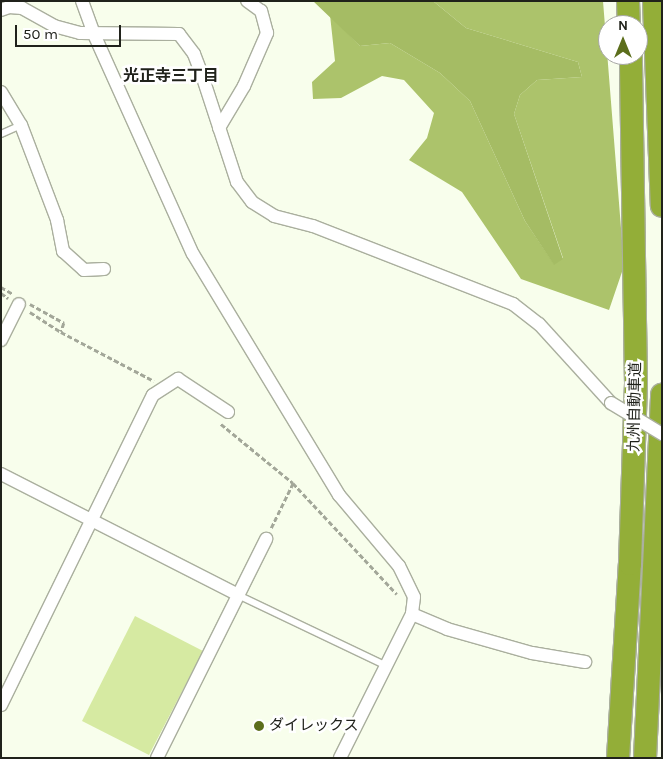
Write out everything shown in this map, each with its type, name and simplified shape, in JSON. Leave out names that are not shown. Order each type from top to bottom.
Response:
[{"type":"highway","points":[[628,1],[629,15]]},
{"type":"highway","points":[[654,1],[662,206]]},
{"type":"highway","name":"九州自動車道","points":[[618,758],[630,564],[636,383],[631,65]]},
{"type":"highway","name":"九州自動車道","points":[[645,758],[662,394]]},
{"type":"street","points":[[82,1],[93,32],[193,254],[339,495],[399,566],[414,597],[412,614],[340,758]]},
{"type":"street","points":[[219,128],[244,86],[267,33],[262,11],[247,1]]},
{"type":"street","points":[[1,10],[9,7],[22,8],[54,26],[80,33],[179,34],[194,54],[236,182],[252,202],[274,216],[313,226],[513,304],[546,330],[610,403],[662,434]]},
{"type":"street","points":[[1,92],[21,125],[57,220],[63,251],[84,270],[104,269]]},
{"type":"street","points":[[1,340],[21,301]]},
{"type":"street","points":[[1,705],[153,395],[164,386],[178,379],[228,412]]},
{"type":"street","points":[[1,474],[238,595]]},
{"type":"street","points":[[157,758],[266,538]]},
{"type":"street","points":[[412,614],[457,632],[532,653],[585,662]]},
{"type":"lane","points":[[1,134],[21,125]]},
{"type":"lane","points":[[238,595],[385,665]]},
{"type":"path","points":[[1,287],[61,332],[164,386]]},
{"type":"path","points":[[21,301],[64,323],[61,332]]},
{"type":"path","points":[[218,422],[293,482],[384,577],[412,614]]},
{"type":"path","points":[[266,538],[293,482]]},
{"type":"shaded area","points":[[313,1],[433,1],[466,28],[578,62],[582,77],[537,80],[520,95],[514,114],[563,259],[554,265],[525,221],[470,101],[440,73],[390,43],[360,46]]},
{"type":"shaded area","points":[[433,1],[603,1],[604,15],[598,15],[598,65],[608,65],[624,266],[609,310],[521,279],[462,192],[409,160],[427,138],[434,113],[404,80],[382,76],[341,98],[313,99],[312,82],[335,61],[330,15],[360,46],[390,43],[440,73],[470,101],[525,221],[554,264],[563,258],[514,114],[520,95],[537,80],[582,77],[578,62],[466,28]]},
{"type":"shaded area","points":[[135,616],[203,651],[149,755],[82,721]]},
{"type":"place","name":"ダイレックス","points":[[259,726]]},
{"type":"district","name":"光正寺三丁目","points":[[171,76]]}]
